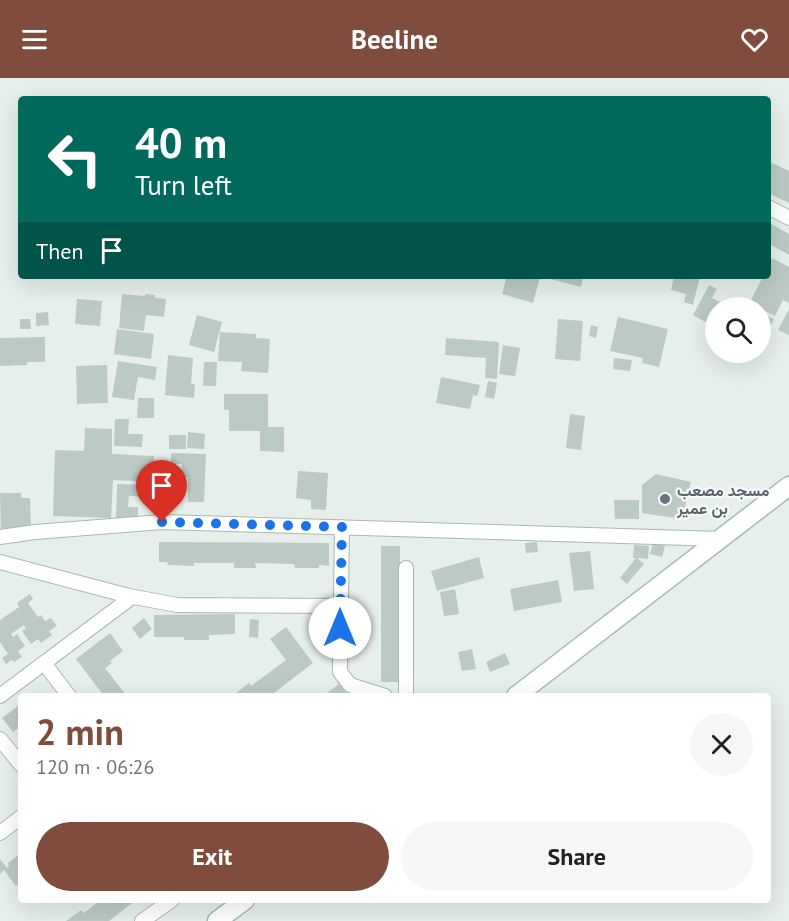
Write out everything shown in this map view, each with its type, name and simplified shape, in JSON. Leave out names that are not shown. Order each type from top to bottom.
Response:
[{"type":"main road","points":[[520,693],[789,486]]},
{"type":"main road","points":[[217,921],[241,903]]},
{"type":"street","points":[[771,209],[789,218]]},
{"type":"street","points":[[0,537],[162,522],[722,539]]},
{"type":"street","points":[[342,527],[340,672],[350,685],[375,693]]},
{"type":"street","points":[[0,562],[132,597],[177,605],[340,606]]},
{"type":"street","points":[[406,568],[406,693]]},
{"type":"street","points":[[0,696],[132,597]]},
{"type":"street","points":[[44,663],[67,693]]},
{"type":"street","points":[[0,739],[18,761]]},
{"type":"street","points":[[0,833],[18,819]]},
{"type":"street","points":[[142,921],[168,903]]},
{"type":"building","points":[[772,163],[789,171],[789,203],[771,194]]},
{"type":"building","points":[[771,224],[789,234],[789,255],[771,245]]},
{"type":"building","points":[[772,258],[789,267],[789,303],[783,300],[775,316],[771,314],[771,297],[752,297],[762,279],[771,279]]},
{"type":"building","points":[[506,279],[539,279],[533,303],[502,294]]},
{"type":"building","points":[[551,279],[582,279],[581,287]]},
{"type":"building","points":[[673,279],[699,279],[693,305],[684,302],[686,294],[671,290]]},
{"type":"building","points":[[709,285],[717,289],[713,297],[705,297],[705,322],[693,315]]},
{"type":"building","points":[[122,294],[155,295],[155,298],[166,299],[164,317],[146,315],[144,331],[119,328]]},
{"type":"building","points":[[77,299],[102,301],[100,326],[75,324]]},
{"type":"building","points":[[789,309],[789,335],[778,330]]},
{"type":"building","points":[[48,312],[49,325],[36,326],[36,313]]},
{"type":"building","points":[[197,315],[222,322],[214,352],[189,345]]},
{"type":"building","points":[[618,317],[668,329],[659,367],[642,363],[643,358],[610,351]]},
{"type":"building","points":[[20,319],[30,319],[31,329],[20,329]]},
{"type":"building","points":[[558,319],[583,321],[580,361],[555,359]]},
{"type":"building","points":[[591,325],[598,327],[596,338],[589,336]]},
{"type":"building","points":[[117,329],[154,334],[151,359],[114,354]]},
{"type":"building","points":[[220,332],[256,334],[256,338],[270,339],[268,373],[241,371],[242,362],[218,361]]},
{"type":"building","points":[[45,337],[45,362],[0,366],[0,338]]},
{"type":"building","points":[[446,338],[499,342],[497,379],[485,378],[486,358],[445,355]]},
{"type":"building","points":[[503,345],[520,348],[515,376],[499,374]]},
{"type":"building","points":[[168,355],[193,358],[191,384],[195,384],[194,398],[165,395]]},
{"type":"building","points":[[614,358],[632,360],[630,371],[613,369]]},
{"type":"building","points":[[118,361],[157,367],[155,380],[138,377],[134,400],[112,397]]},
{"type":"building","points":[[204,362],[217,362],[216,386],[203,386]]},
{"type":"building","points":[[107,365],[108,403],[77,404],[76,366]]},
{"type":"building","points":[[441,377],[480,385],[477,396],[473,395],[470,409],[436,403]]},
{"type":"building","points":[[488,381],[497,383],[494,399],[485,397]]},
{"type":"building","points":[[224,394],[268,394],[268,427],[284,427],[284,452],[260,451],[260,431],[229,431],[229,410],[224,410]]},
{"type":"building","points":[[138,398],[154,398],[154,418],[137,418]]},
{"type":"building","points":[[570,414],[585,416],[581,450],[566,448]]},
{"type":"building","points":[[115,419],[129,419],[128,434],[143,434],[142,447],[114,446]]},
{"type":"building","points":[[85,428],[112,429],[112,454],[154,456],[153,482],[113,480],[111,518],[53,516],[55,450],[84,451]]},
{"type":"building","points":[[188,432],[205,434],[204,449],[187,448]]},
{"type":"building","points":[[169,435],[186,435],[186,449],[169,449]]},
{"type":"building","points":[[171,453],[206,454],[204,502],[188,502],[188,477],[181,477],[182,464],[171,464]]},
{"type":"building","points":[[170,466],[177,467],[176,480],[186,481],[184,493],[176,492],[177,486],[167,485]]},
{"type":"building","points":[[298,471],[328,473],[326,510],[311,509],[311,500],[296,498]]},
{"type":"building","name":"مسجد مصعب بن عمير","points":[[656,474],[691,482],[682,519],[642,513],[642,485]]},
{"type":"building","points":[[117,484],[153,485],[152,497],[129,496],[128,507],[138,507],[138,518],[116,518]]},
{"type":"building","points":[[0,493],[21,493],[21,498],[30,498],[31,530],[1,531]]},
{"type":"building","points":[[614,500],[639,500],[639,519],[615,519]]},
{"type":"building","points":[[159,542],[329,543],[329,566],[295,568],[294,564],[255,563],[256,568],[234,568],[234,563],[168,565],[167,562],[159,562]]},
{"type":"building","points":[[537,542],[538,552],[526,553],[525,543]]},
{"type":"building","points":[[653,543],[665,546],[662,557],[650,554]]},
{"type":"building","points":[[634,545],[649,546],[648,559],[637,558],[644,564],[627,584],[620,578],[636,558],[633,558]]},
{"type":"building","points":[[381,546],[400,546],[400,682],[381,682]]},
{"type":"building","points":[[590,551],[594,589],[574,591],[569,553]]},
{"type":"building","points":[[479,557],[484,578],[437,591],[431,571]]},
{"type":"building","points":[[558,580],[562,602],[514,611],[510,589]]},
{"type":"building","points":[[455,589],[459,614],[444,616],[440,592]]},
{"type":"building","points":[[30,594],[33,599],[28,603],[38,617],[41,615],[45,621],[51,618],[57,626],[49,631],[52,635],[41,643],[38,639],[31,644],[22,631],[26,628],[24,625],[11,634],[13,637],[17,634],[25,646],[18,651],[22,657],[6,664],[2,658],[8,654],[0,642],[0,620],[19,607],[17,603]]},
{"type":"building","points":[[235,614],[235,634],[209,635],[209,640],[154,637],[154,615]]},
{"type":"building","points":[[144,618],[152,629],[140,639],[132,628]]},
{"type":"building","points":[[250,619],[259,620],[258,638],[249,637]]},
{"type":"building","points":[[286,627],[313,663],[274,693],[236,693],[249,683],[251,686],[286,660],[270,639]]},
{"type":"building","points":[[110,633],[123,651],[105,668],[124,693],[102,693],[76,659]]},
{"type":"building","points":[[472,649],[476,669],[462,671],[458,652]]},
{"type":"building","points":[[505,653],[510,664],[490,672],[486,662]]},
{"type":"building","points":[[339,684],[346,693],[327,693]]},
{"type":"building","points":[[18,706],[18,728],[13,732],[2,718]]},
{"type":"building","points":[[18,855],[18,884],[16,886],[4,870],[0,874],[0,859],[7,868],[8,863]]},
{"type":"building","points":[[97,903],[132,903],[109,921],[66,921],[81,910],[84,913]]},
{"type":"place","name":"مسجد مصعب بن عمير","points":[[665,499]]},
{"type":"route","points":[[162,522],[342,527],[340,628]]}]
